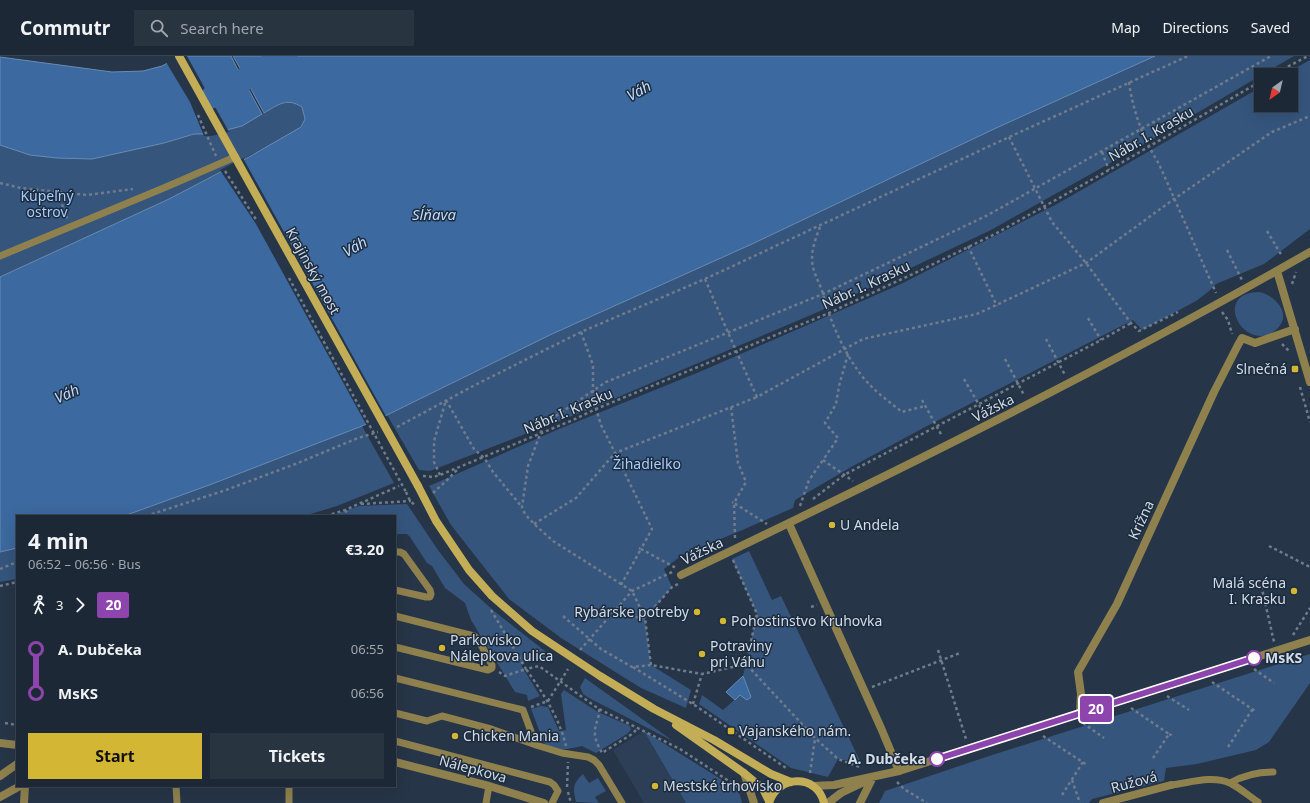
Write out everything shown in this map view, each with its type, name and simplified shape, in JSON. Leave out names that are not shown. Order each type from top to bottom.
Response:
[{"type":"main road","name":"Krajinský most","points":[[179,56],[418,486],[427,496],[436,521],[459,557],[479,582],[504,608],[548,643],[654,709]]},
{"type":"main road","points":[[654,709],[744,773],[763,789],[769,802]]},
{"type":"main road","points":[[654,709],[714,740],[771,774],[791,782]]},
{"type":"main road","points":[[769,802],[778,788],[791,782],[799,781],[813,786],[821,795],[824,803]]},
{"type":"street","name":"Vážska","points":[[680,576],[789,524],[990,424],[1069,383],[1310,252]]},
{"type":"street","points":[[1277,271],[1310,382]]},
{"type":"street","points":[[1240,341],[1254,343],[1295,329]]},
{"type":"street","name":"Krížna","points":[[1080,714],[1081,694],[1078,672],[1117,604],[1214,392],[1240,341]]},
{"type":"street","points":[[789,524],[864,690],[895,772]]},
{"type":"street","points":[[813,786],[834,785],[895,772],[1310,640]]},
{"type":"street","points":[[0,743],[16,745]]},
{"type":"street","name":"Nálepkova","points":[[396,762],[489,786],[544,803]]},
{"type":"street","points":[[0,776],[16,765]]},
{"type":"street","points":[[744,773],[754,803]]},
{"type":"street","points":[[828,803],[841,793],[873,777]]},
{"type":"street","points":[[860,803],[873,777]]},
{"type":"street","name":"Ružová","points":[[1103,803],[1171,785]]},
{"type":"street","points":[[0,797],[19,787]]},
{"type":"street","points":[[21,787],[24,803]]},
{"type":"lane","points":[[0,256],[235,157]]},
{"type":"lane","points":[[396,552],[404,554],[430,590],[431,594],[430,597],[426,597],[396,590]]},
{"type":"lane","points":[[396,616],[474,636],[478,639],[492,665],[492,668],[488,670],[396,647]]},
{"type":"lane","points":[[396,678],[523,710],[536,745]]},
{"type":"lane","points":[[396,713],[427,721],[442,716],[491,729],[536,745],[569,754],[580,755],[594,760],[599,765],[622,803]]},
{"type":"lane","points":[[396,741],[550,782],[558,791],[552,803]]},
{"type":"lane","points":[[1230,783],[1243,776],[1258,772],[1273,772]]},
{"type":"lane","points":[[1171,785],[1210,780],[1230,783],[1249,800],[1258,802]]},
{"type":"lane","points":[[486,803],[489,786]]},
{"type":"lane","points":[[176,787],[176,803]]},
{"type":"lane","points":[[289,787],[289,803]]},
{"type":"path","points":[[392,428],[399,426],[446,400],[581,332],[706,279],[820,227],[1009,137],[1188,56]]},
{"type":"path","points":[[522,507],[528,466],[544,424],[606,382],[823,294],[988,215],[1271,56]]},
{"type":"path","points":[[1285,68],[1308,56]]},
{"type":"path","points":[[1129,82],[1132,101],[1141,130],[1148,146],[1159,164],[1216,293]]},
{"type":"path","name":"Nábr. I. Krasku","points":[[419,476],[433,477],[440,475],[541,434],[596,409],[829,313],[917,272],[995,234],[1109,170],[1254,85]]},
{"type":"path","points":[[534,524],[576,498],[614,453],[638,446],[757,397],[863,339],[977,314],[997,306],[1086,263],[1174,199],[1272,132],[1310,116]]},
{"type":"path","points":[[811,501],[844,475],[1131,323],[1086,263],[1052,222],[1009,137]]},
{"type":"path","points":[[1102,152],[1109,170]]},
{"type":"path","points":[[225,171],[258,222]]},
{"type":"path","points":[[0,183],[20,188],[88,195],[138,189]]},
{"type":"path","points":[[58,193],[71,227]]},
{"type":"path","points":[[820,227],[815,239],[812,260],[817,280],[829,313],[845,348],[860,372],[876,390],[902,412],[925,406]]},
{"type":"path","points":[[1267,231],[1282,256]]},
{"type":"path","points":[[968,246],[997,306]]},
{"type":"path","points":[[1227,250],[1242,280]]},
{"type":"path","points":[[1292,284],[1295,273],[1299,270]]},
{"type":"path","points":[[288,276],[410,501]]},
{"type":"path","points":[[706,279],[736,352],[757,397]]},
{"type":"path","points":[[1217,312],[1222,312],[1228,320],[1232,332],[1231,338],[1240,341]]},
{"type":"path","points":[[1088,318],[1101,340]]},
{"type":"path","points":[[581,332],[593,366],[593,391],[596,409],[601,425],[652,529],[621,585]]},
{"type":"path","points":[[1046,339],[1069,383]]},
{"type":"path","points":[[1281,344],[1289,350],[1291,356]]},
{"type":"path","points":[[805,505],[799,509],[809,480],[822,459],[838,438],[825,423],[836,404],[839,386],[849,354]]},
{"type":"path","points":[[1005,358],[1028,404]]},
{"type":"path","points":[[964,379],[990,424]]},
{"type":"path","points":[[1299,384],[1310,422]]},
{"type":"path","points":[[446,400],[474,449],[484,457],[493,472],[534,524],[553,541],[632,591],[645,618],[651,665]]},
{"type":"path","points":[[440,475],[434,462],[434,441],[446,400]]},
{"type":"path","points":[[922,400],[946,446]]},
{"type":"path","points":[[731,407],[738,463],[746,482],[733,502],[735,542]]},
{"type":"path","points":[[149,515],[226,490],[298,463],[358,438],[378,432]]},
{"type":"path","points":[[822,459],[844,475]]},
{"type":"path","name":"Nábr. I. Krasku","points":[[427,496],[446,481],[460,467]]},
{"type":"path","points":[[329,515],[345,510],[400,486]]},
{"type":"path","points":[[358,504],[415,501]]},
{"type":"path","points":[[733,502],[769,525]]},
{"type":"path","points":[[345,510],[348,515]]},
{"type":"path","points":[[1269,546],[1310,567]]},
{"type":"path","points":[[640,549],[680,576],[645,618]]},
{"type":"path","points":[[738,556],[732,559],[757,614],[746,664]]},
{"type":"path","points":[[0,569],[16,562]]},
{"type":"path","points":[[1260,580],[1274,642]]},
{"type":"path","points":[[0,586],[16,582]]},
{"type":"path","points":[[580,650],[632,591]]},
{"type":"path","points":[[1292,637],[1310,608]]},
{"type":"path","points":[[612,614],[645,618]]},
{"type":"path","points":[[562,616],[601,649],[693,704],[789,770]]},
{"type":"path","points":[[938,650],[966,739]]},
{"type":"path","points":[[864,690],[960,653]]},
{"type":"path","points":[[632,667],[651,665],[702,674],[746,664]]},
{"type":"path","points":[[746,664],[815,738],[838,759],[864,769],[857,772]]},
{"type":"path","points":[[492,668],[505,676],[539,666],[599,709],[680,749],[742,790]]},
{"type":"path","points":[[526,669],[548,701],[562,731],[569,754],[567,787],[571,803]]},
{"type":"path","points":[[523,710],[548,701],[568,669]]},
{"type":"path","points":[[1254,669],[1274,683]]},
{"type":"path","points":[[693,704],[702,674]]},
{"type":"path","points":[[1212,682],[1256,712]]},
{"type":"path","points":[[1167,696],[1190,710]]},
{"type":"path","points":[[1131,708],[1173,736]]},
{"type":"path","points":[[599,709],[600,716],[594,732],[596,741],[602,753],[632,734],[638,728]]},
{"type":"path","points":[[1228,747],[1252,710]]},
{"type":"path","points":[[5,723],[16,725]]},
{"type":"path","points":[[1083,723],[1104,738]]},
{"type":"path","points":[[1153,758],[1169,734]]},
{"type":"path","points":[[1043,736],[1087,765]]},
{"type":"path","points":[[810,774],[815,738]]},
{"type":"path","points":[[1062,795],[1083,762]]},
{"type":"path","points":[[895,772],[897,783],[927,803]]},
{"type":"path","points":[[804,773],[816,776]]},
{"type":"path","points":[[1072,779],[1080,803]]},
{"type":"shaded area","points":[[644,731],[686,803],[644,803],[613,750]]},
{"type":"green space","points":[[1155,56],[1294,56],[1274,68],[1254,68],[1254,79],[1139,147],[991,230],[818,312],[590,409],[430,471],[419,470],[387,415],[552,334],[752,244],[994,129]]},
{"type":"green space","name":"Žihadielko","points":[[1310,60],[1310,229],[1264,264],[1216,284],[1196,301],[1142,330],[1133,320],[927,426],[853,466],[795,500],[793,508],[682,555],[664,569],[672,587],[645,619],[651,665],[691,690],[686,708],[641,688],[561,638],[509,599],[451,525],[429,486],[559,429],[704,370],[901,284],[1057,204],[1254,91],[1254,112],[1298,112],[1298,68],[1296,68]]},
{"type":"green space","name":"Kúpeľný ostrov","points":[[294,102],[302,107],[305,119],[301,127],[292,133],[169,199],[0,277],[0,145],[30,155],[57,158],[164,143],[194,134],[211,134],[260,115],[281,103]]},
{"type":"green space","points":[[1259,292],[1276,301],[1283,311],[1283,317],[1277,329],[1267,335],[1257,336],[1248,332],[1241,326],[1236,318],[1235,309],[1237,301],[1244,295]]},
{"type":"green space","points":[[362,426],[394,483],[337,506],[307,515],[127,515]]},
{"type":"green space","points":[[407,504],[438,550],[464,584],[494,611],[550,655],[539,661],[526,660],[521,665],[540,696],[528,701],[527,695],[515,692],[471,620],[465,603],[445,588],[432,566],[427,563],[407,534],[396,535],[396,515],[333,515],[359,506]]},
{"type":"green space","points":[[16,548],[16,579],[0,582],[0,552]]},
{"type":"green space","points":[[749,551],[772,600],[781,596],[861,763],[838,759],[828,777],[791,768],[699,704],[702,695],[723,710],[740,695],[751,697],[743,676],[757,614],[732,559]]},
{"type":"green space","points":[[1310,654],[1310,683],[1269,742],[1256,750],[1197,764],[1166,768],[1164,781],[1092,799],[1089,803],[879,803],[885,791],[989,756]]},
{"type":"green space","points":[[585,678],[673,741],[583,694],[580,687]]},
{"type":"green space","points":[[564,690],[598,712],[630,726],[631,730],[596,753],[582,746],[558,749],[549,746],[544,743],[531,709],[541,706],[548,707],[559,731],[566,730],[561,694]]},
{"type":"green space","points":[[644,731],[735,788],[740,795],[742,803],[686,803]]},
{"type":"green space","points":[[583,774],[589,783],[598,778],[606,791],[595,797],[599,803],[576,802],[574,787]]},
{"type":"water","points":[[181,56],[231,56],[239,72],[236,73],[235,77],[237,81],[244,81],[262,114],[242,126],[211,134],[194,134],[164,143],[92,159],[57,158],[30,155],[0,145],[0,57],[112,72],[143,71],[162,66]]},
{"type":"water","name":"Sĺňava","points":[[233,56],[1155,56],[994,129],[752,244],[552,334],[362,426],[127,515],[16,515],[16,548],[0,552],[0,277],[169,199],[249,157],[301,127],[305,119],[302,107],[296,104],[287,102],[282,103],[264,113],[246,80],[251,77],[252,74],[261,70],[262,67],[260,65],[257,64],[241,70]]},
{"type":"water","points":[[743,676],[751,697],[747,700],[740,695],[735,700],[726,692]]},
{"type":"pier","points":[[177,56],[187,56],[229,132],[204,136],[190,102],[166,62]]},
{"type":"pier","points":[[243,158],[387,418],[367,426],[256,224],[220,170]]},
{"type":"waterway","points":[[212,97],[286,56]]},
{"type":"bus line","name":"20","points":[[937,759],[1254,658]]},
{"type":"place","name":"Slnečná","points":[[1295,369]]},
{"type":"place","name":"U Andela","points":[[832,525]]},
{"type":"place","name":"Malá scéna I. Krasku","points":[[1294,591]]},
{"type":"place","name":"Rybárske potreby","points":[[697,612]]},
{"type":"place","name":"Pohostinstvo Kruhovka","points":[[723,621]]},
{"type":"place","name":"Parkovisko Nálepkova ulica","points":[[442,648]]},
{"type":"place","name":"Potraviny pri Váhu","points":[[702,654]]},
{"type":"place","name":"MsKS","points":[[1254,658]]},
{"type":"place","name":"Vajanského nám.","points":[[731,731]]},
{"type":"place","name":"Chicken Mania","points":[[455,736]]},
{"type":"place","name":"A. Dubčeka","points":[[937,759]]},
{"type":"place","name":"Mestské trhovisko","points":[[655,786]]},
{"type":"water label","name":"Váh","points":[[639,91]]},
{"type":"water label","name":"Váh","points":[[355,247]]},
{"type":"water label","name":"Váh","points":[[67,394]]}]
